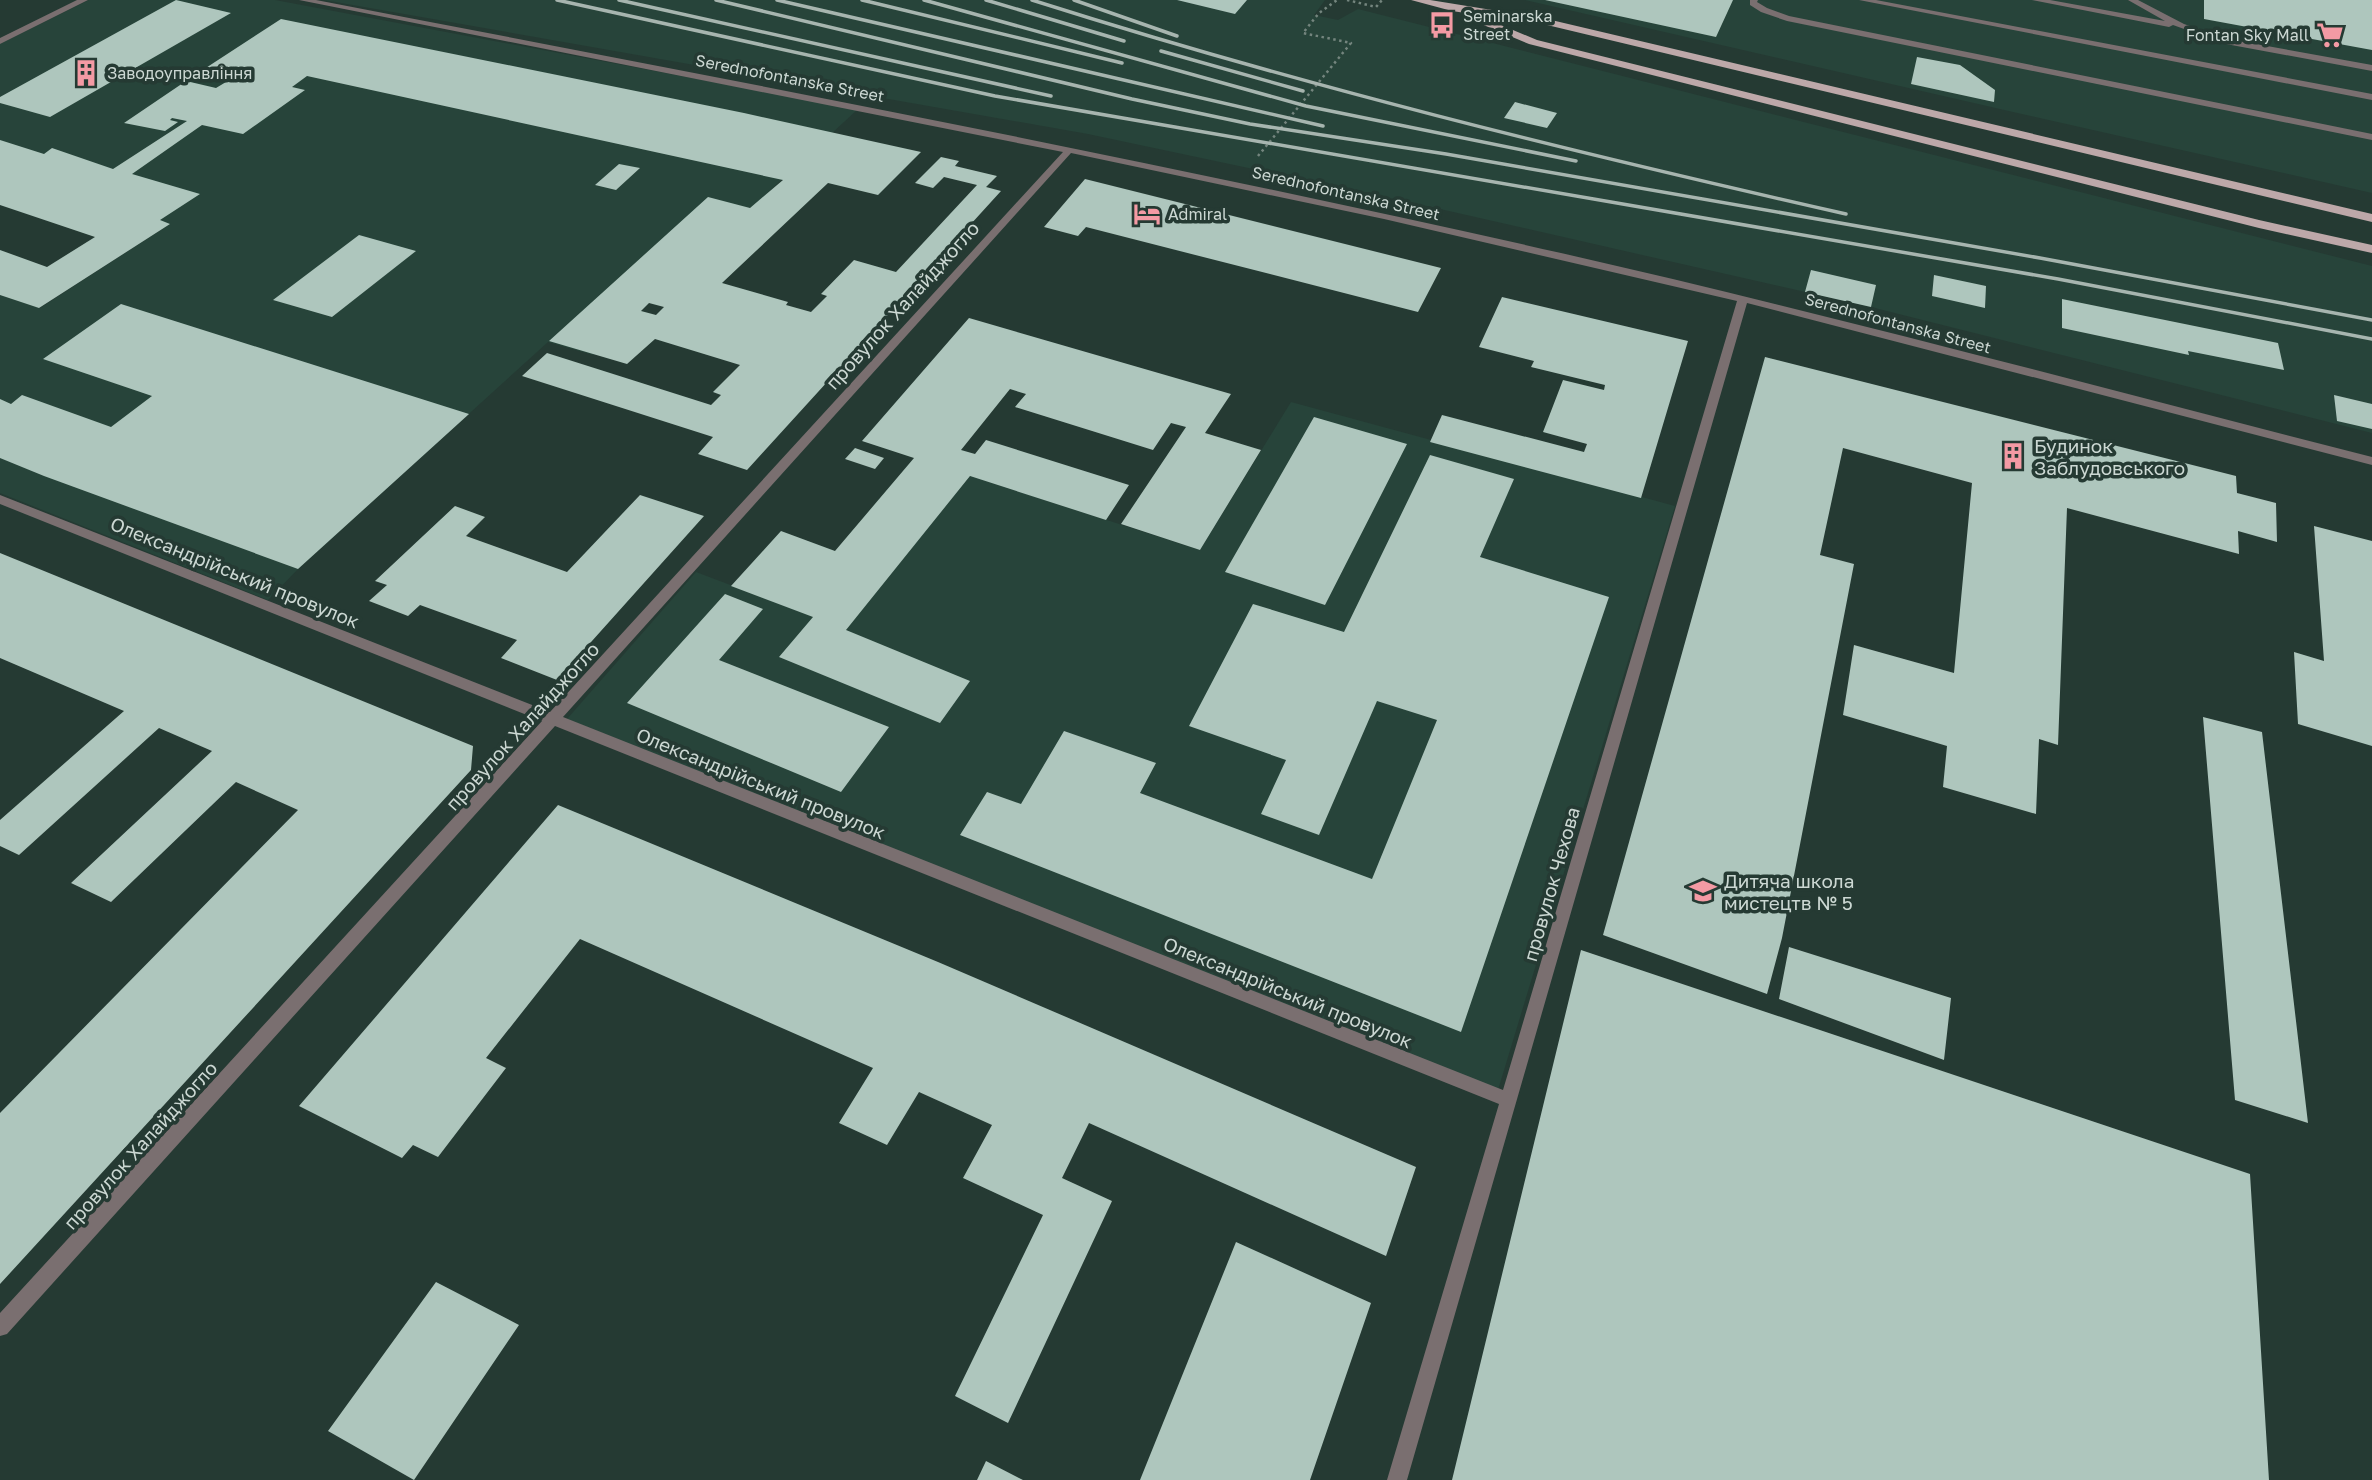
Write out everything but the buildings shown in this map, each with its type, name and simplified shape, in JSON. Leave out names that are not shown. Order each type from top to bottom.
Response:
[{"type":"main road","points":[[1416,0],[1452,9],[1547,22],[2372,218]]},
{"type":"main road","points":[[1452,9],[1533,42],[2259,224],[2372,248]]},
{"type":"street","points":[[0,41],[84,0]]},
{"type":"street","name":"Serednofontanska Street","points":[[303,0],[1070,149],[1742,299],[2372,461]]},
{"type":"street","points":[[1754,0],[1753,3],[1765,10],[1787,18],[2372,137]]},
{"type":"street","points":[[1863,0],[2372,97]]},
{"type":"street","points":[[2036,0],[2181,26],[2226,41],[2372,68]]},
{"type":"street","points":[[2132,0],[2181,26]]},
{"type":"street","name":"провулок Халайджогло","points":[[0,1327],[1070,149]]},
{"type":"street","name":"провулок Чехова","points":[[1397,1480],[1742,299]]},
{"type":"street","name":"Олександрійський провулок","points":[[0,499],[1509,1100]]},
{"type":"path","points":[[1250,166],[1351,43],[1303,33],[1319,13],[1336,0]]},
{"type":"path","points":[[1347,0],[1376,7],[1382,0]]},
{"type":"shaded area","points":[[89,0],[275,0],[858,109],[593,355],[548,342],[298,569],[268,600],[0,493],[0,295],[40,308],[170,224],[0,167],[0,44]]},
{"type":"shaded area","points":[[324,0],[1325,0],[1314,15],[1338,20],[1358,9],[2372,266],[2372,433],[1871,307],[1418,204],[1088,134]]},
{"type":"shaded area","points":[[1525,0],[2372,0],[2372,193],[2013,112]]},
{"type":"shaded area","points":[[1291,402],[1675,506],[1498,1090],[567,719],[696,572],[846,629],[970,476],[1200,550]]},
{"type":"railway","points":[[557,0],[995,96],[2058,279],[2372,339]]},
{"type":"railway","points":[[619,0],[1051,96]]},
{"type":"railway","points":[[716,0],[1132,99],[1250,124],[1446,154],[2040,258],[2372,320]]},
{"type":"railway","points":[[777,0],[1323,126]]},
{"type":"railway","points":[[862,0],[1122,63]]},
{"type":"railway","points":[[924,0],[1306,106],[1576,161]]},
{"type":"railway","points":[[986,0],[1124,41]]},
{"type":"railway","points":[[1032,0],[1234,61],[1437,116],[1846,214]]},
{"type":"railway","points":[[1074,0],[1177,36]]},
{"type":"railway","points":[[1161,51],[1303,91]]},
{"type":"place","name":"Seminarska Street","points":[[1442,25]]},
{"type":"place","name":"Fontan Sky Mall","points":[[2330,35]]},
{"type":"place","name":"Заводоуправління","points":[[86,73]]},
{"type":"place","name":"Admiral","points":[[1147,214]]},
{"type":"place","name":"Будинок Заблудовського","points":[[2013,456]]},
{"type":"place","name":"Дитяча школа мистецтв № 5","points":[[1703,891]]}]
